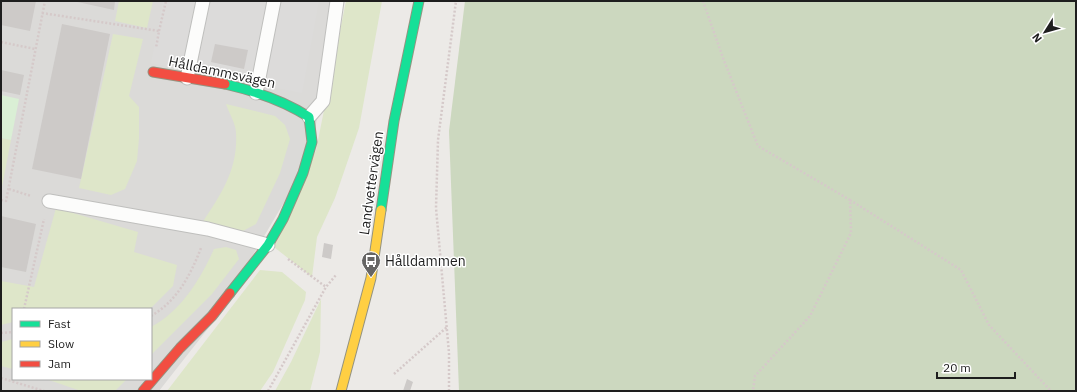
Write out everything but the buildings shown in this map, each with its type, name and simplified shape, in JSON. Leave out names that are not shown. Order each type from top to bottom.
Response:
[{"type":"street","name":"Landvettervägen","points":[[341,391],[350,362],[371,278],[394,121],[419,1]]},
{"type":"street","name":"Hålldammsvägen","points":[[153,72],[187,78],[279,99],[297,108],[309,117]]},
{"type":"street","points":[[143,391],[180,348],[212,316],[268,245],[283,219],[303,173],[312,142],[309,117]]},
{"type":"lane","points":[[187,78],[203,1]]},
{"type":"lane","points":[[256,93],[274,1]]},
{"type":"lane","points":[[309,117],[323,101],[337,1]]},
{"type":"lane","points":[[48,201],[208,229],[268,245]]},
{"type":"path","points":[[1,200],[6,201],[44,1]]},
{"type":"path","points":[[153,72],[159,31],[166,1]]},
{"type":"path","points":[[449,391],[449,353],[436,208],[438,140],[456,1]]},
{"type":"path","points":[[703,1],[723,58],[758,146],[850,200],[961,270],[989,325],[1051,391]]},
{"type":"path","points":[[42,13],[159,31]]},
{"type":"path","points":[[1,42],[35,49]]},
{"type":"path","points":[[753,391],[755,376],[810,316],[851,233],[850,200]]},
{"type":"path","points":[[24,308],[48,201]]},
{"type":"path","points":[[152,316],[163,310],[178,294],[192,272],[208,229]]},
{"type":"path","points":[[268,245],[326,287]]},
{"type":"path","points":[[268,391],[326,287],[336,275]]},
{"type":"path","points":[[394,374],[447,327]]},
{"type":"path","points":[[1,333],[12,332]]},
{"type":"path","points":[[1,378],[44,391]]},
{"type":"shaded area","points":[[1,1],[340,1],[309,160],[214,321],[159,391],[1,391]]},
{"type":"shaded area","points":[[163,1],[319,1],[302,93],[151,63]]},
{"type":"green space","points":[[119,1],[153,1],[147,28],[115,21]]},
{"type":"green space","points":[[346,1],[382,1],[359,128],[335,198],[317,237],[312,277],[274,247],[316,150]]},
{"type":"green space","points":[[465,1],[1076,1],[1076,391],[459,391],[449,131]]},
{"type":"green space","points":[[113,34],[143,39],[129,96],[139,107],[137,161],[125,189],[111,195],[79,188]]},
{"type":"green space","points":[[1,95],[19,99],[11,140],[1,138]]},
{"type":"green space","points":[[226,104],[275,116],[285,125],[290,139],[280,173],[256,224],[241,232],[202,223],[222,192],[234,159],[236,130]]},
{"type":"green space","points":[[1,138],[11,140],[1,192]]},
{"type":"green space","points":[[56,208],[138,232],[134,252],[177,265],[173,286],[150,308],[12,308],[12,322],[1,325],[1,281],[34,287]]},
{"type":"green space","points":[[226,247],[236,250],[239,259],[212,294],[152,354],[152,326],[172,312],[188,294],[196,283],[214,249]]},
{"type":"green space","points":[[260,270],[282,272],[306,292],[305,300],[273,372],[260,391],[167,391]]},
{"type":"green space","points":[[321,299],[320,352],[310,391],[275,391],[291,362]]},
{"type":"green space","points":[[12,339],[12,369],[1,366],[1,342]]},
{"type":"green space","points":[[49,380],[126,380],[115,391],[81,391]]},
{"type":"traffic: fast","points":[[381,210],[394,121],[419,1]]},
{"type":"traffic: fast","points":[[225,84],[268,97],[309,117],[312,142],[303,173],[283,219],[268,245],[230,293]]},
{"type":"traffic: slow","points":[[341,391],[371,278],[381,210]]},
{"type":"traffic: jam","points":[[153,72],[225,84]]},
{"type":"traffic: jam","points":[[143,391],[180,348],[212,316],[230,293]]},
{"type":"place","name":"Hålldammen","points":[[371,278]]}]
